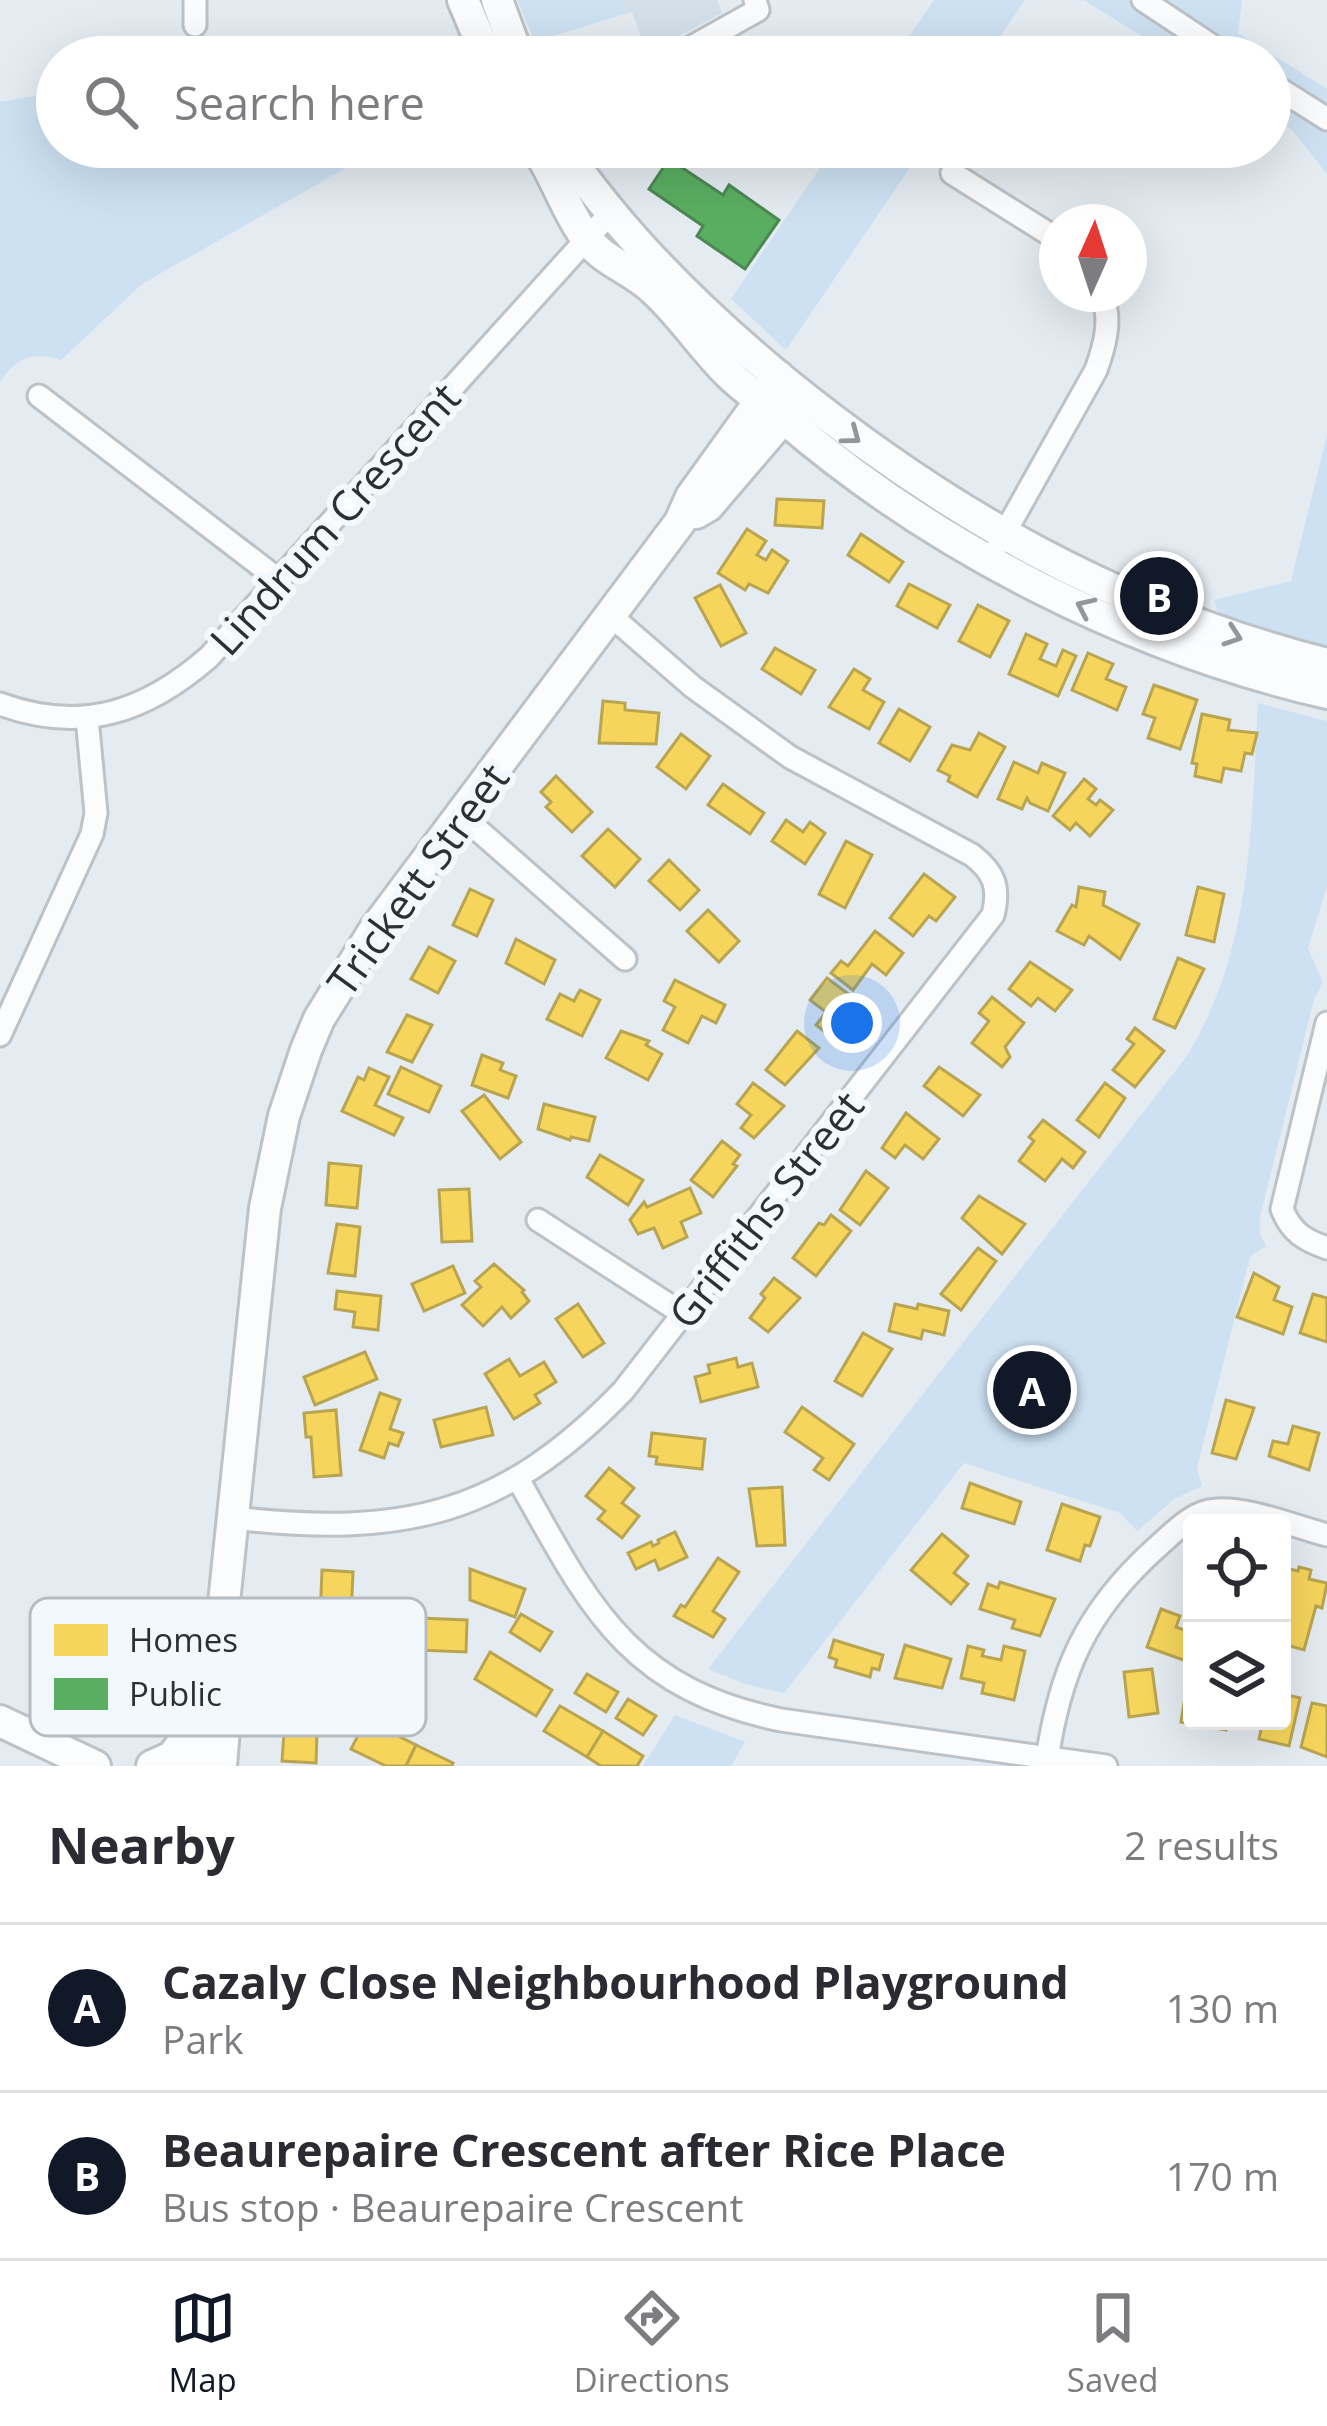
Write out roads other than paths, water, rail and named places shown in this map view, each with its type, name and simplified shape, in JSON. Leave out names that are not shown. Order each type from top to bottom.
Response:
[{"type":"street","points":[[195,0],[195,25]]},
{"type":"street","points":[[463,0],[479,36]]},
{"type":"street","points":[[497,0],[510,36]]},
{"type":"street","points":[[712,36],[758,10],[755,0]]},
{"type":"street","points":[[1143,0],[1197,36]]},
{"type":"street","points":[[1291,96],[1327,119]]},
{"type":"street","points":[[547,168],[586,239],[653,288],[730,374],[781,397],[900,472],[997,548],[1135,598],[1276,665],[1324,678]]},
{"type":"street","points":[[578,168],[677,285],[749,355],[781,397]]},
{"type":"street","points":[[952,172],[1039,228]]},
{"type":"street","name":"Lindrum Crescent","points":[[0,704],[43,716],[87,718],[126,710],[177,685],[209,657],[612,211]]},
{"type":"street","points":[[997,548],[1096,370],[1106,340],[1107,312]]},
{"type":"street","points":[[39,396],[279,580]]},
{"type":"street","name":"Trickett Street","points":[[225,1598],[265,1208],[284,1116],[306,1050],[336,989],[375,928],[680,522],[708,506],[781,397]]},
{"type":"street","name":"Griffiths Street","points":[[233,1518],[350,1527],[396,1522],[461,1505],[518,1479],[565,1448],[622,1391],[994,915],[997,886],[993,873],[972,854],[881,809],[741,723],[610,615]]},
{"type":"street","points":[[0,1035],[92,835],[96,813],[87,718]]},
{"type":"street","points":[[461,814],[625,959]]},
{"type":"street","points":[[1327,1023],[1282,1209],[1299,1236],[1327,1248]]},
{"type":"street","points":[[538,1220],[682,1314]]},
{"type":"street","points":[[518,1479],[604,1622],[644,1661],[698,1695],[740,1712],[781,1720],[1046,1762],[1106,1766]]},
{"type":"street","points":[[1046,1762],[1060,1692],[1085,1631],[1123,1580],[1183,1525],[1195,1516],[1224,1509],[1327,1535]]},
{"type":"street","points":[[0,1721],[30,1735]]},
{"type":"street","points":[[32,1736],[95,1766]]},
{"type":"street","points":[[152,1766],[172,1757],[194,1736]]},
{"type":"street","name":"Trickett Street","points":[[196,1766],[207,1736]]},
{"type":"street","name":"Trickett Street","points":[[219,1736],[226,1766]]},
{"type":"place","name":"Beaurepaire Crescent after Rice Place","points":[[1159,596]]},
{"type":"place","name":"Cazaly Close Neighbourhood Playground","points":[[1032,1390]]}]
